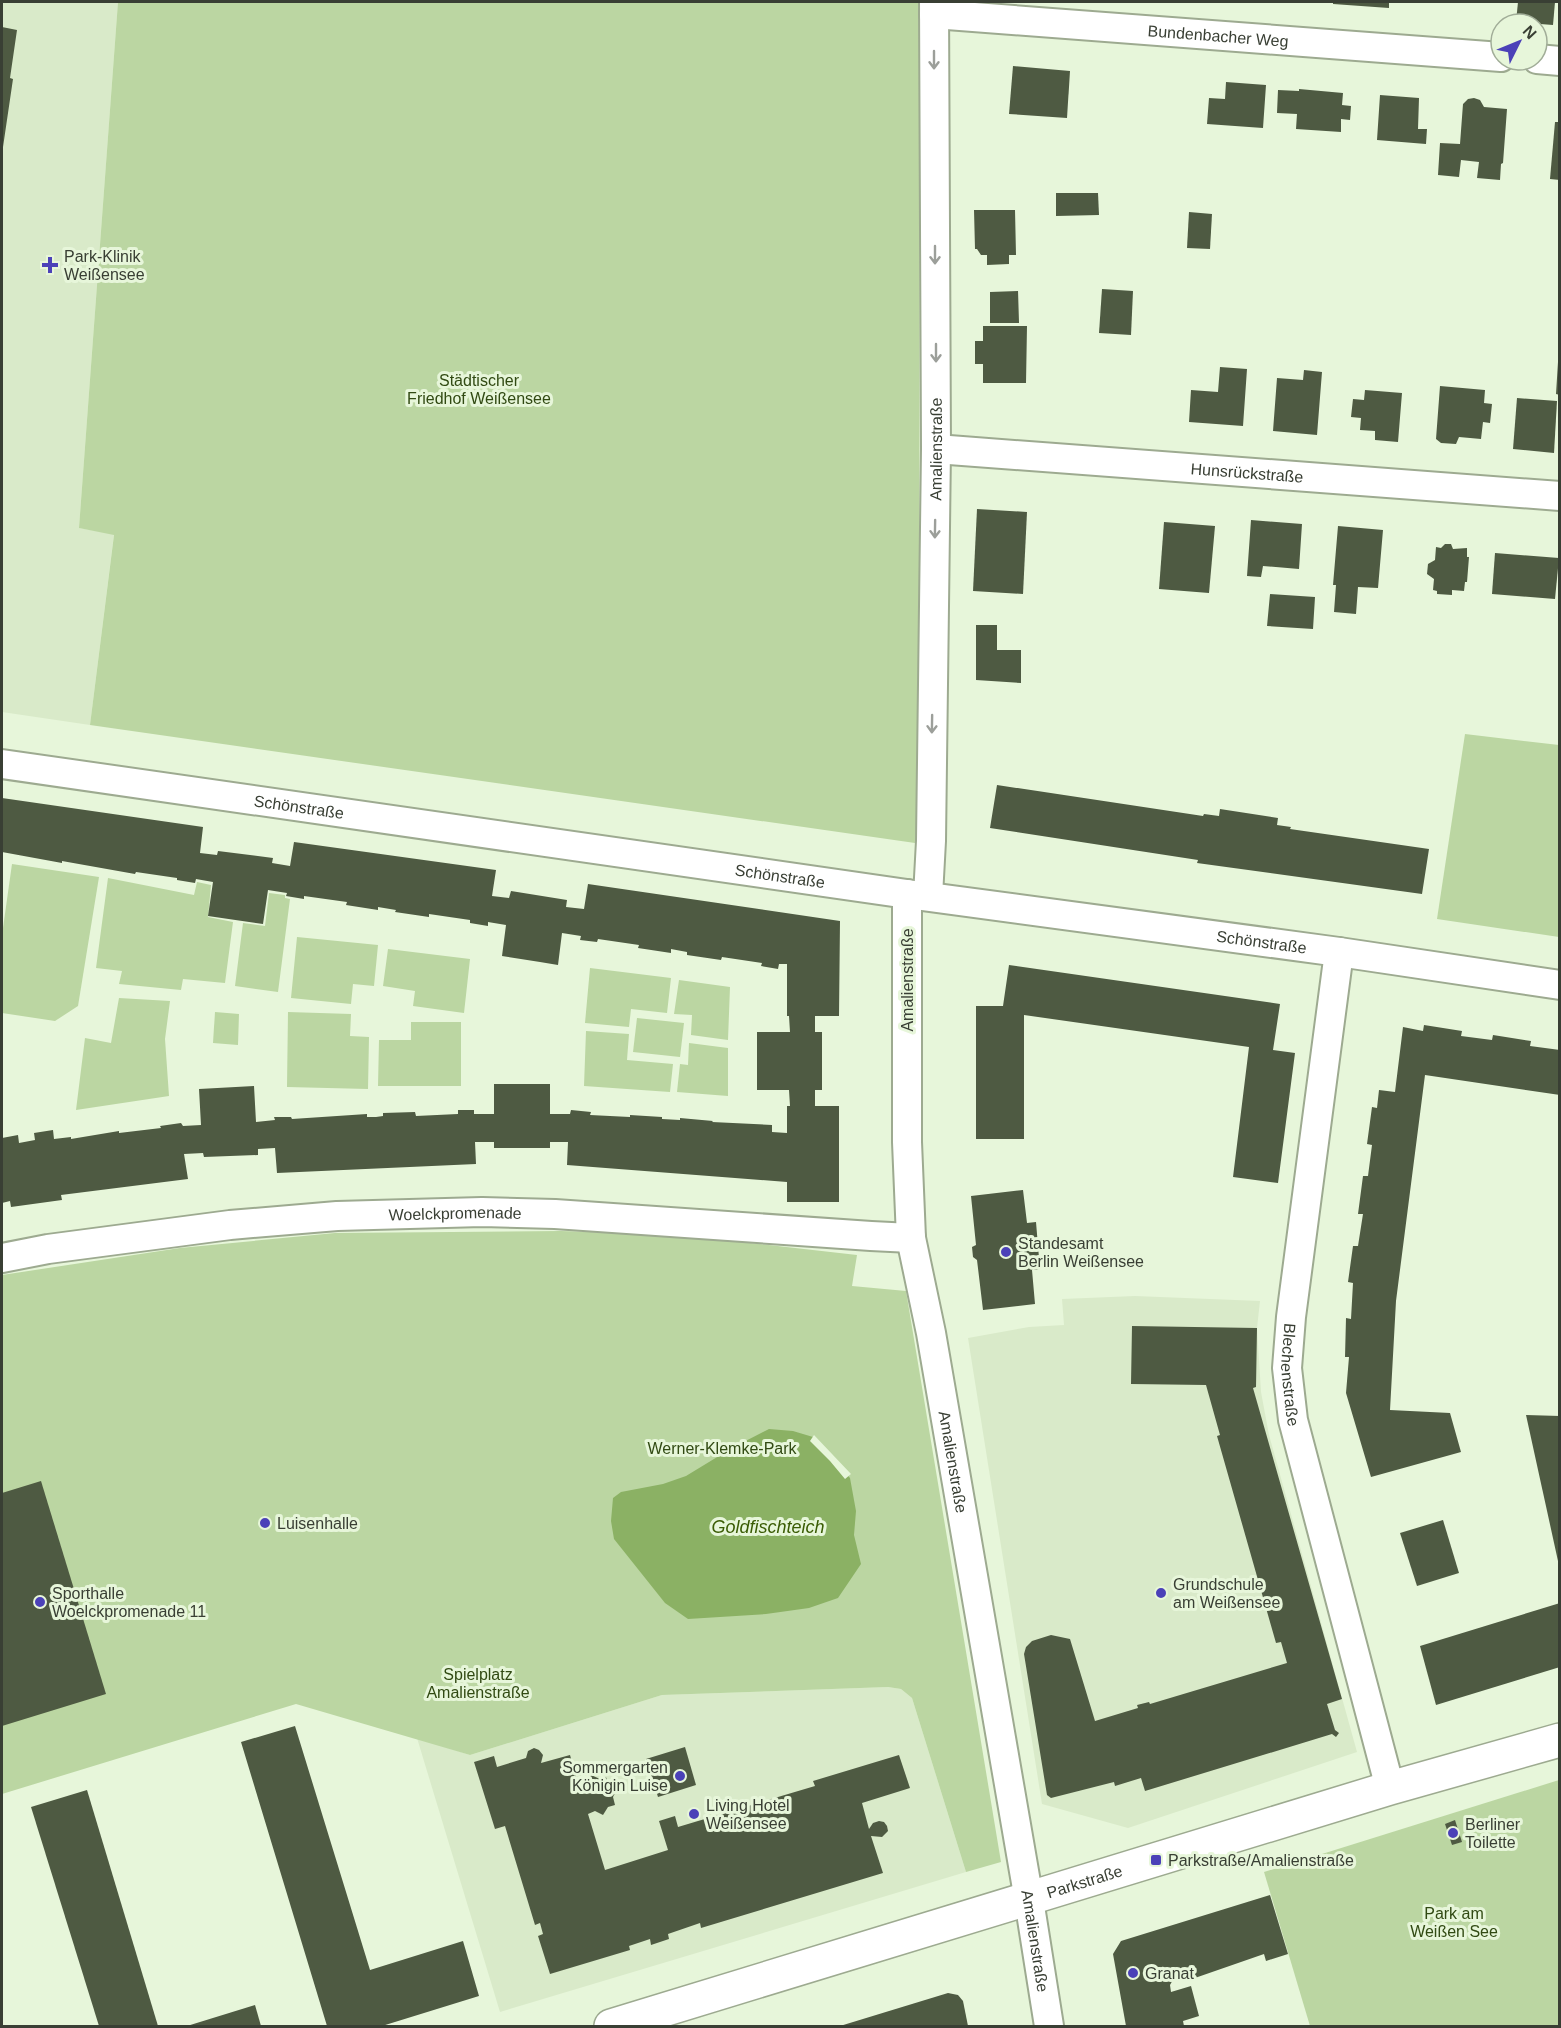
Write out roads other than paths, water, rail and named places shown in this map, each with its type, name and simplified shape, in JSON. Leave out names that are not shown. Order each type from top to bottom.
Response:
[{"type":"street","name":"Bundenbacher Weg","points":[[934,8],[1489,56]]},
{"type":"street","name":"Amalienstraße","points":[[934,8],[936,449],[931,840],[918,895],[907,1142],[911,1238],[931,1333],[1049,2026]]},
{"type":"street","name":"Hunsrückstraße","points":[[936,449],[1560,496]]},
{"type":"street","name":"Schönstraße","points":[[2,764],[1560,985]]},
{"type":"street","name":"Blechenstraße","points":[[1340,952],[1291,1317],[1287,1368],[1293,1420],[1390,1788]]},
{"type":"street","name":"Woelckpromenade","points":[[2,1258],[48,1249],[230,1225],[337,1216],[482,1212],[555,1214],[911,1238]]},
{"type":"street","name":"Parkstraße","points":[[611,2026],[1390,1788],[1560,1740]]},
{"type":"water","name":"Goldfischteich","points":[[769,1429],[793,1431],[813,1437],[850,1478],[856,1511],[854,1535],[861,1564],[838,1598],[809,1608],[766,1614],[688,1619],[665,1603],[614,1539],[611,1521],[613,1498],[621,1492],[663,1484],[686,1476]]},
{"type":"place","name":"Park-Klinik Weißensee","points":[[50,265]]},
{"type":"place","name":"Standesamt Berlin Weißensee","points":[[1006,1252]]},
{"type":"place","name":"Luisenhalle","points":[[265,1523]]},
{"type":"place","name":"Grundschule am Weißensee","points":[[1161,1593]]},
{"type":"place","name":"Sporthalle Woelckpromenade 11","points":[[40,1602]]},
{"type":"place","name":"Sommergarten Königin Luise","points":[[680,1776]]},
{"type":"place","name":"Living Hotel Weißensee","points":[[694,1814]]},
{"type":"place","name":"Berliner Toilette","points":[[1453,1833]]},
{"type":"place","name":"Parkstraße/Amalienstraße","points":[[1156,1860]]},
{"type":"place","name":"Granat","points":[[1133,1973]]},
{"type":"park label","name":"Städtischer Friedhof Weißensee","points":[[479,389]]},
{"type":"park label","name":"Werner-Klemke-Park","points":[[722,1448]]},
{"type":"park label","name":"Spielplatz Amalienstraße","points":[[478,1683]]},
{"type":"park label","name":"Park am Weißen See","points":[[1454,1922]]}]
